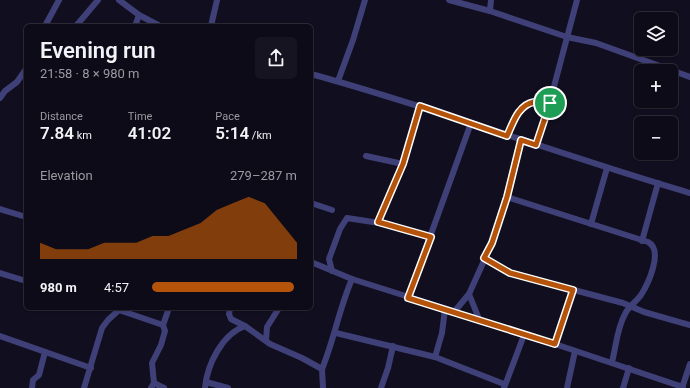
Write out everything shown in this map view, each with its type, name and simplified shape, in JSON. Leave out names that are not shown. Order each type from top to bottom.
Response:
[{"type":"street","points":[[46,24],[59,0]]},
{"type":"street","points":[[78,24],[98,0]]},
{"type":"street","points":[[119,0],[139,15],[156,24]]},
{"type":"street","points":[[211,24],[217,0]]},
{"type":"street","points":[[338,81],[353,40],[364,0]]},
{"type":"street","points":[[449,0],[490,10],[567,37],[596,43],[690,77]]},
{"type":"street","points":[[490,10],[491,0]]},
{"type":"street","points":[[536,145],[550,103],[577,0]]},
{"type":"street","points":[[136,24],[139,15]]},
{"type":"street","points":[[0,98],[24,72]]},
{"type":"street","points":[[313,75],[338,81],[420,106],[507,136],[690,193]]},
{"type":"street","points":[[507,136],[514,119],[524,106],[534,102],[550,103]]},
{"type":"street","points":[[378,222],[403,164],[420,106]]},
{"type":"street","points":[[408,298],[471,123]]},
{"type":"street","points":[[454,312],[469,294],[492,243],[507,197],[521,140]]},
{"type":"street","points":[[366,156],[403,164]]},
{"type":"street","points":[[591,224],[607,168]]},
{"type":"street","points":[[642,241],[658,183]]},
{"type":"street","points":[[507,197],[642,241],[654,247],[656,251],[655,259],[644,291],[624,315],[612,362]]},
{"type":"street","points":[[313,204],[332,210]]},
{"type":"street","points":[[0,209],[24,216]]},
{"type":"street","points":[[332,271],[329,259],[340,230],[347,218],[378,222],[431,237]]},
{"type":"street","points":[[484,258],[510,273],[632,306],[644,312],[690,325]]},
{"type":"street","points":[[313,263],[352,279],[408,298],[479,319],[524,335],[612,362],[682,388],[690,364]]},
{"type":"street","points":[[0,273],[24,280]]},
{"type":"street","points":[[323,388],[322,369],[336,333],[337,320],[352,279]]},
{"type":"street","points":[[555,344],[573,290]]},
{"type":"street","points":[[469,294],[479,319]]},
{"type":"street","points":[[436,357],[442,333],[445,309]]},
{"type":"street","points":[[84,388],[102,328],[116,310]]},
{"type":"street","points":[[120,310],[163,325]]},
{"type":"street","points":[[164,388],[152,386],[152,363],[165,331],[163,325],[169,310]]},
{"type":"street","points":[[230,310],[229,317],[275,346],[322,369]]},
{"type":"street","points":[[266,340],[267,327],[278,310]]},
{"type":"street","points":[[228,388],[205,385],[211,365],[222,345],[238,328],[245,326]]},
{"type":"street","points":[[336,333],[436,357],[504,386],[524,335]]},
{"type":"street","points":[[0,336],[91,368]]},
{"type":"street","points":[[381,388],[388,368],[393,346]]},
{"type":"street","points":[[567,388],[575,351]]},
{"type":"street","points":[[32,388],[33,380],[39,375],[45,352]]},
{"type":"street","points":[[623,388],[629,368]]},
{"type":"route","points":[[534,102],[550,103],[536,145],[521,140],[507,197],[497,223],[489,251],[484,258],[510,273],[573,290],[555,344],[524,335],[490,322],[408,298],[423,254],[431,237],[378,222],[403,164],[420,106],[507,136],[514,119],[524,106],[534,102]]}]
